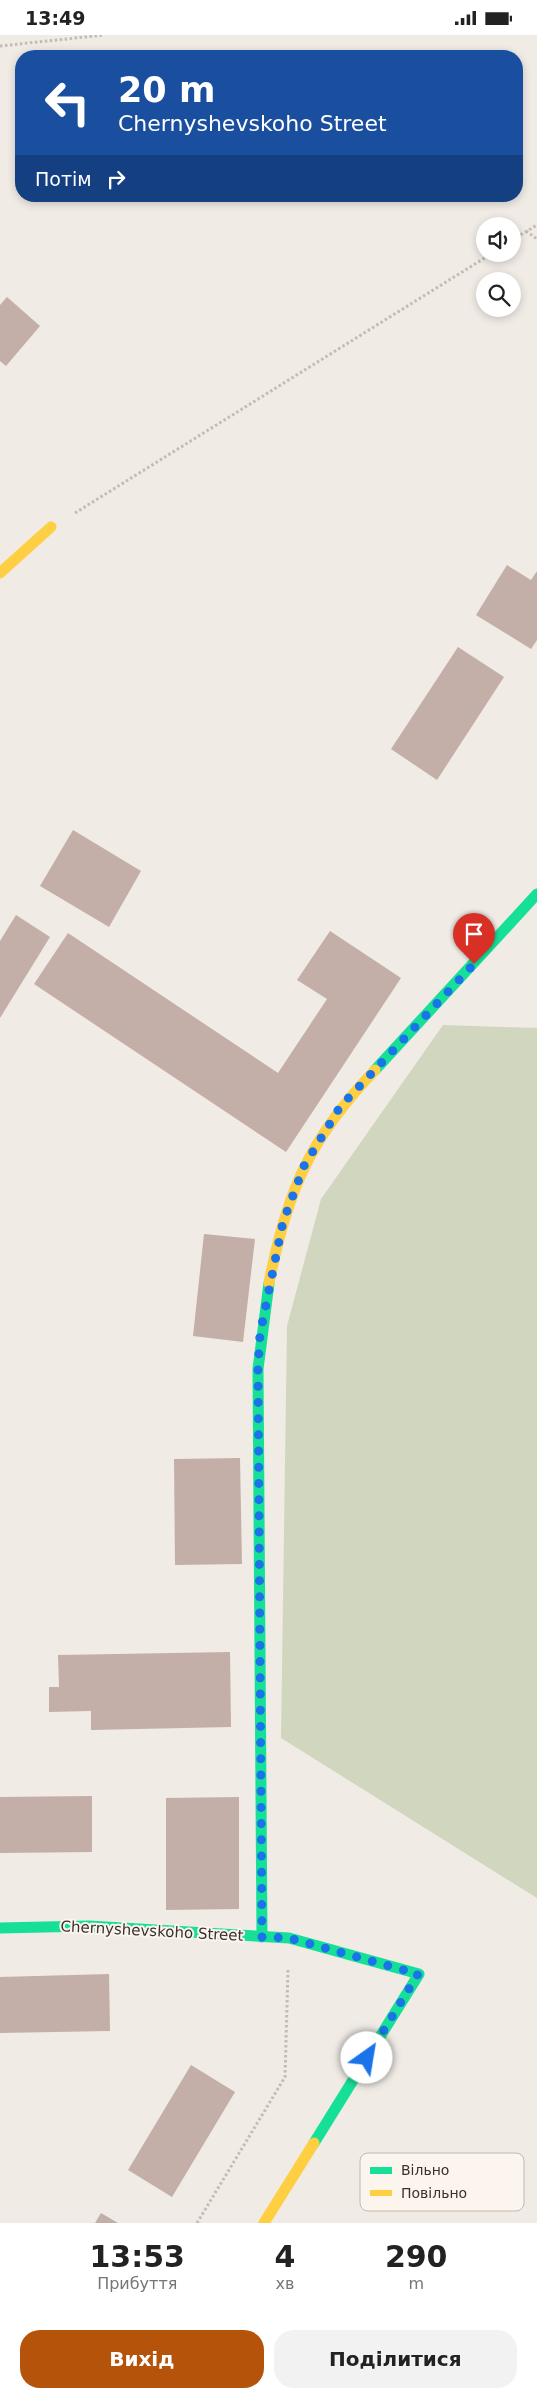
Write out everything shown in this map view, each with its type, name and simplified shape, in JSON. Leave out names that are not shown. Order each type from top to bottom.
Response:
[{"type":"street","points":[[0,573],[51,527]]},
{"type":"street","points":[[262,1937],[258,1369],[260,1334],[283,1222],[304,1166],[340,1107],[462,979],[537,894]]},
{"type":"street","name":"Chernyshevskoho Street","points":[[0,1928],[89,1926],[289,1938],[418,1974],[264,2223]]},
{"type":"path","points":[[0,46],[104,35]]},
{"type":"path","points":[[521,234],[537,225]]},
{"type":"path","points":[[526,231],[537,239]]},
{"type":"path","points":[[51,527],[478,262]]},
{"type":"path","points":[[197,2223],[285,2077],[289,1938]]},
{"type":"green space","points":[[443,1025],[537,1028],[537,1898],[281,1738],[287,1326],[321,1199]]},
{"type":"building","points":[[7,297],[40,326],[6,366],[0,361],[0,305]]},
{"type":"building","points":[[507,565],[531,580],[537,571],[537,640],[531,649],[476,615]]},
{"type":"building","points":[[458,647],[504,677],[437,780],[391,749]]},
{"type":"building","points":[[73,830],[141,871],[109,927],[40,886]]},
{"type":"building","points":[[16,915],[50,937],[0,1018],[0,941]]},
{"type":"building","points":[[330,931],[401,978],[286,1152],[34,984],[68,933],[278,1073],[327,999],[297,980]]},
{"type":"building","points":[[204,1234],[255,1239],[243,1342],[193,1336]]},
{"type":"building","points":[[240,1458],[242,1564],[175,1565],[174,1459]]},
{"type":"building","points":[[230,1652],[231,1727],[91,1730],[91,1711],[49,1712],[49,1687],[59,1687],[58,1655]]},
{"type":"building","points":[[92,1796],[92,1852],[0,1853],[0,1797]]},
{"type":"building","points":[[239,1797],[239,1909],[166,1910],[166,1798]]},
{"type":"building","points":[[109,1974],[110,2031],[0,2033],[0,1977]]},
{"type":"building","points":[[191,2065],[235,2092],[172,2197],[128,2170]]},
{"type":"building","points":[[101,2213],[118,2223],[95,2223]]},
{"type":"traffic: fast","points":[[375,1070],[537,894]]},
{"type":"traffic: fast","points":[[262,1937],[258,1369],[269,1283]]},
{"type":"traffic: fast","points":[[0,1928],[89,1926],[289,1938],[419,1974],[314,2143]]},
{"type":"traffic: slow","points":[[0,573],[51,527]]},
{"type":"traffic: slow","points":[[269,1283],[284,1220],[304,1167],[334,1119],[375,1070]]},
{"type":"traffic: slow","points":[[264,2223],[314,2143]]},
{"type":"route","points":[[367,2058],[418,1974],[289,1938],[262,1937],[258,1369],[260,1334],[283,1222],[304,1166],[340,1107],[462,979],[474,964]]}]
